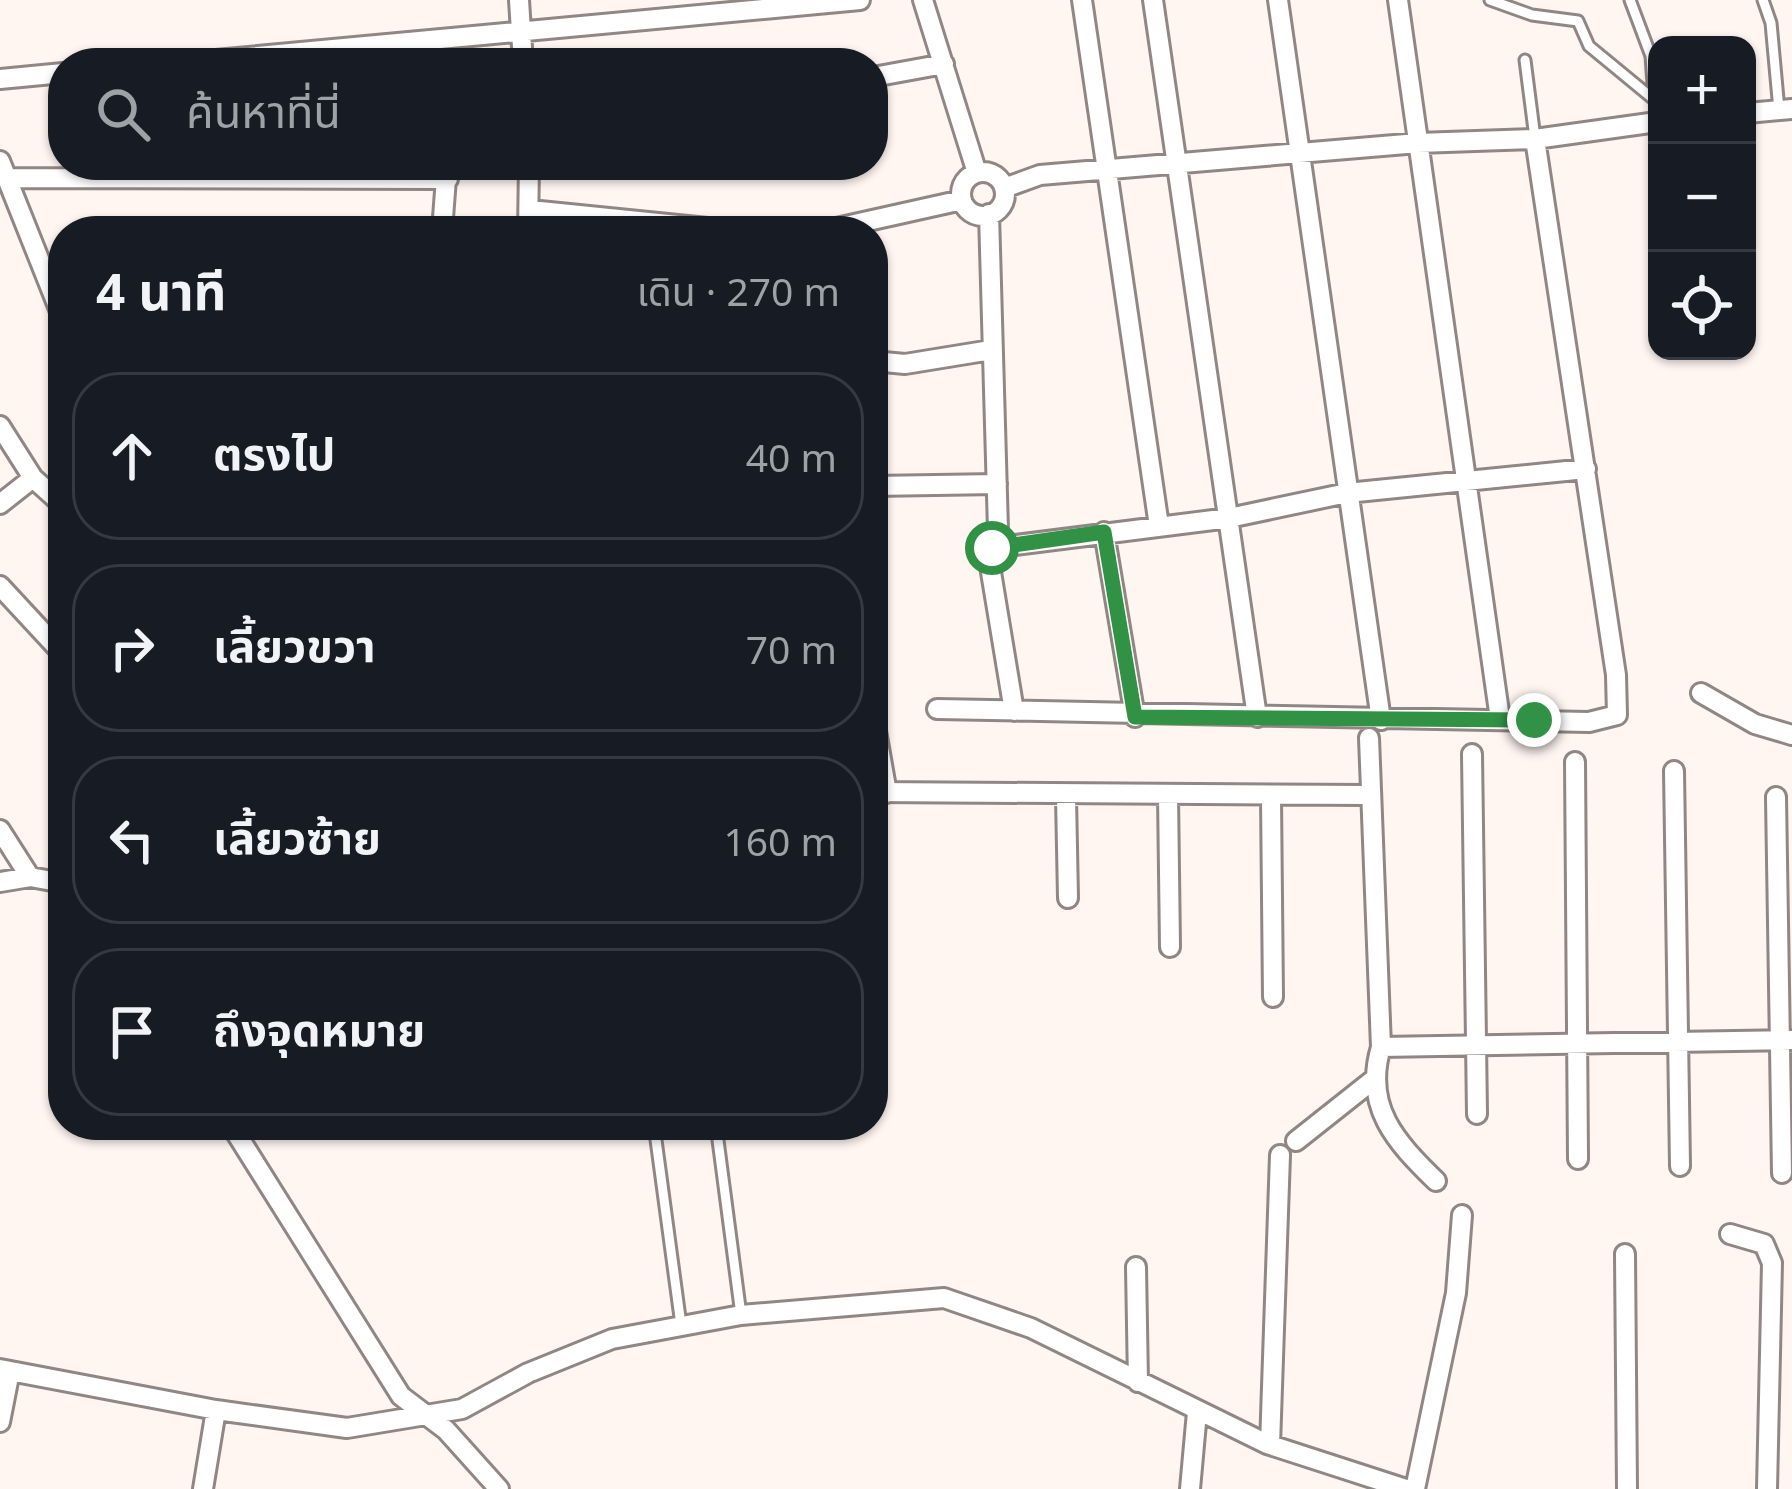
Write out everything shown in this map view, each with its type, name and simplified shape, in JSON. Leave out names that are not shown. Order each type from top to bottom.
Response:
[{"type":"street","points":[[519,0],[522,48]]},
{"type":"street","points":[[358,48],[860,0]]},
{"type":"street","points":[[923,0],[977,173]]},
{"type":"street","points":[[1082,0],[1159,526]]},
{"type":"street","points":[[1153,0],[1257,717]]},
{"type":"street","points":[[1278,0],[1381,720]]},
{"type":"street","points":[[1398,0],[1500,718]]},
{"type":"street","points":[[439,41],[439,48]]},
{"type":"street","points":[[888,74],[944,64]]},
{"type":"street","points":[[0,79],[48,75]]},
{"type":"street","points":[[1756,112],[1786,109]]},
{"type":"street","points":[[1004,188],[1040,175],[1418,143],[1535,139],[1648,123]]},
{"type":"street","points":[[937,709],[1381,720],[1588,722],[1617,716],[1586,469],[1535,139]]},
{"type":"street","points":[[48,169],[3,169],[48,262]]},
{"type":"street","points":[[977,173],[994,175],[1004,188],[1002,205],[989,214],[972,213],[962,200],[964,183],[977,173]]},
{"type":"street","points":[[443,216],[446,180]]},
{"type":"street","points":[[529,180],[529,216]]},
{"type":"street","points":[[888,217],[962,200]]},
{"type":"street","points":[[530,210],[589,216]]},
{"type":"street","points":[[989,214],[998,530]]},
{"type":"street","points":[[888,362],[905,364],[991,350]]},
{"type":"street","points":[[0,426],[32,478],[48,492]]},
{"type":"street","points":[[1014,711],[988,554],[1000,546],[1229,518],[1347,493],[1586,469]]},
{"type":"street","points":[[0,504],[32,478]]},
{"type":"street","points":[[888,486],[997,484]]},
{"type":"street","points":[[1104,532],[1135,717]]},
{"type":"street","points":[[0,586],[48,638]]},
{"type":"street","points":[[1701,693],[1755,724],[1792,735]]},
{"type":"street","points":[[1369,738],[1381,1047],[1373,1080],[1380,1114],[1399,1145],[1436,1181]]},
{"type":"street","points":[[1472,754],[1478,1114]]},
{"type":"street","points":[[1576,762],[1578,1159]]},
{"type":"street","points":[[1674,771],[1680,1166]]},
{"type":"street","points":[[888,793],[1368,795]]},
{"type":"street","points":[[1168,795],[1170,947]]},
{"type":"street","points":[[1066,797],[1068,898]]},
{"type":"street","points":[[1776,797],[1785,1040],[1782,1173]]},
{"type":"street","points":[[1271,798],[1273,997]]},
{"type":"street","points":[[0,830],[30,877]]},
{"type":"street","points":[[0,882],[48,880]]},
{"type":"street","points":[[1381,1047],[1785,1040]]},
{"type":"street","points":[[1296,1141],[1373,1080]]},
{"type":"street","points":[[240,1140],[401,1396],[446,1430],[499,1489]]},
{"type":"street","points":[[1270,1445],[1280,1155]]},
{"type":"street","points":[[0,1422],[5,1370],[216,1411],[347,1428],[462,1409],[528,1373],[612,1339],[681,1324],[860,1300],[944,1298],[1031,1328],[1270,1445],[1410,1489],[1456,1293],[1462,1215]]},
{"type":"street","points":[[1730,1234],[1764,1244],[1772,1263],[1767,1489]]},
{"type":"street","points":[[1625,1254],[1627,1489]]},
{"type":"street","points":[[1136,1267],[1138,1382]]},
{"type":"street","points":[[202,1489],[216,1411]]},
{"type":"street","points":[[1190,1489],[1197,1412]]},
{"type":"lane","points":[[1490,0],[1532,15],[1578,21],[1589,46],[1648,93]]},
{"type":"lane","points":[[1630,0],[1648,48]]},
{"type":"lane","points":[[1763,0],[1786,109]]},
{"type":"lane","points":[[1525,60],[1535,139]]},
{"type":"lane","points":[[656,1140],[681,1324]]},
{"type":"lane","points":[[718,1140],[741,1315]]},
{"type":"route","points":[[992,548],[1104,532],[1135,717],[1534,720]]}]
